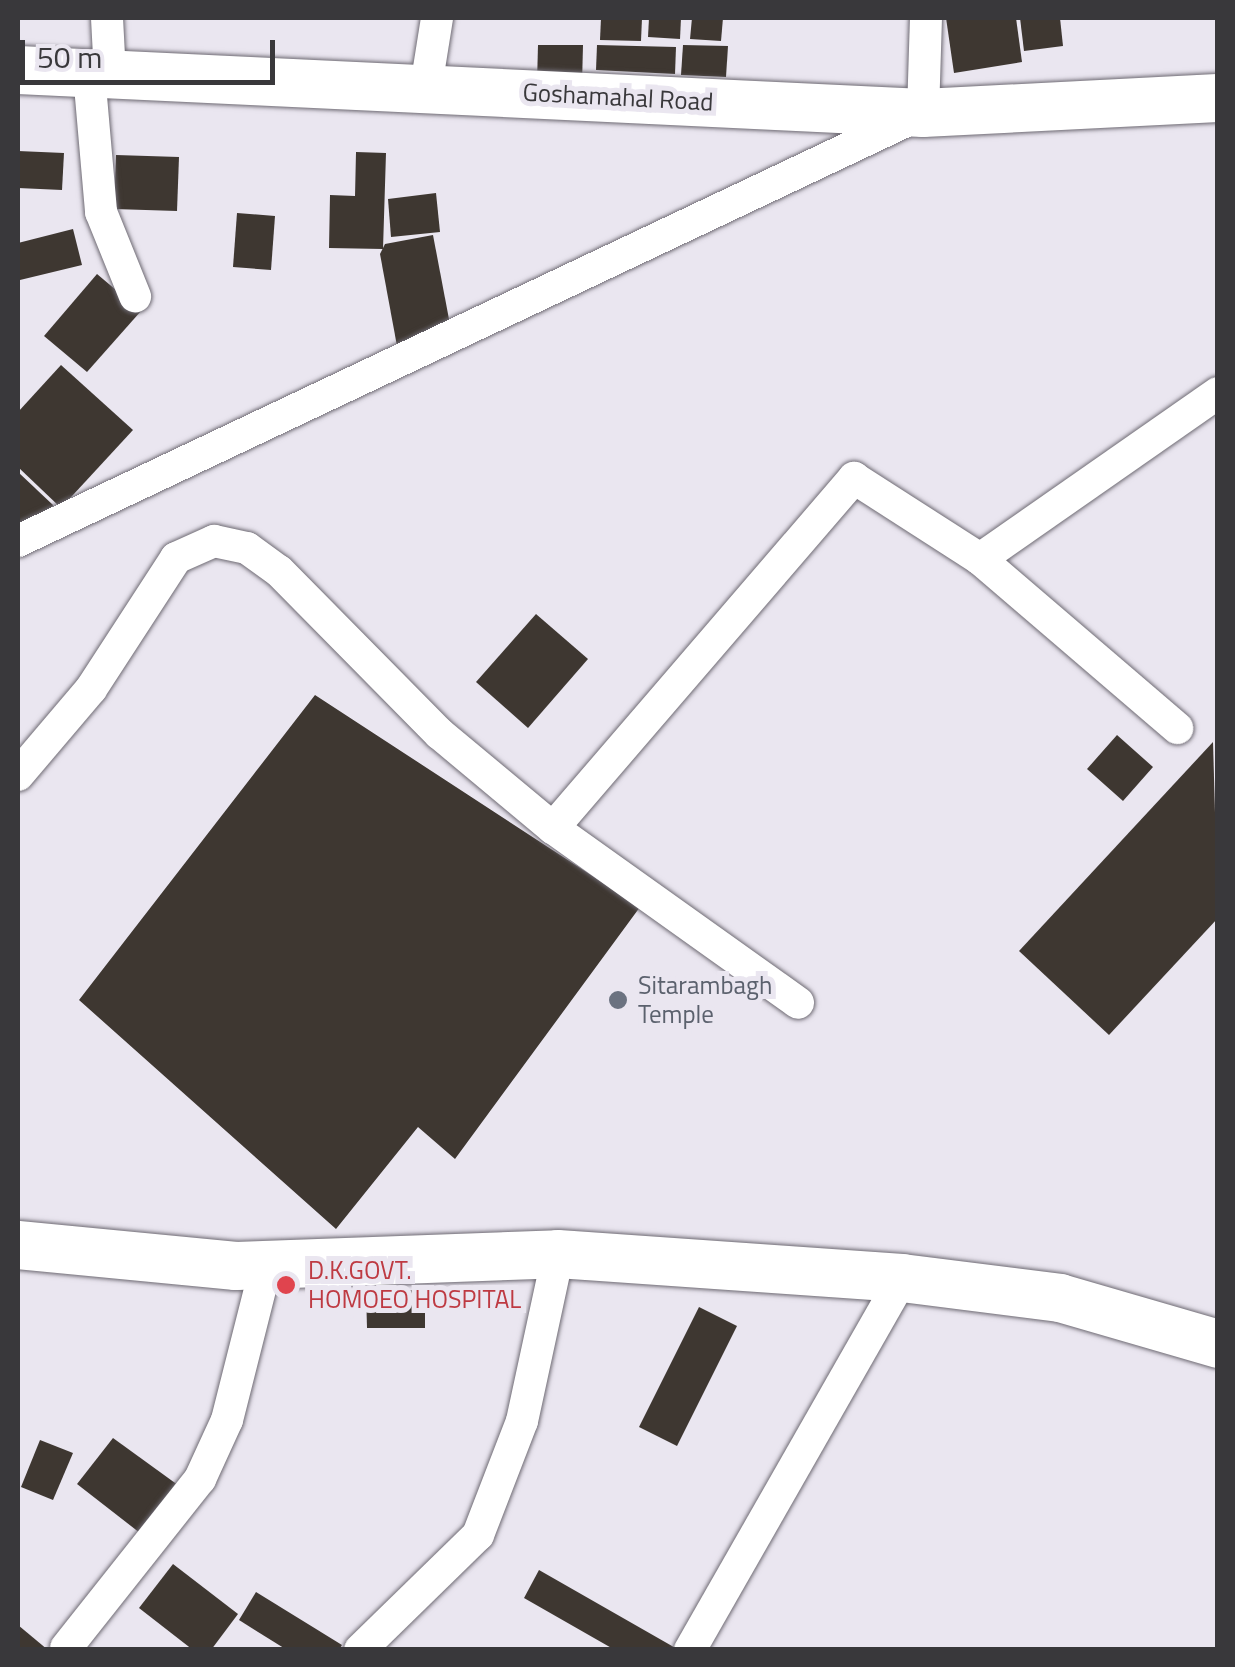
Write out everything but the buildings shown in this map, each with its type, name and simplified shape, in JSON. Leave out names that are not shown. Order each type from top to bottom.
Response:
[{"type":"street","points":[[107,18],[100,75],[101,212],[135,296]]},
{"type":"street","points":[[426,86],[437,18]]},
{"type":"street","points":[[18,541],[923,113],[926,18]]},
{"type":"street","name":"Goshamahal Road","points":[[18,70],[426,86],[923,113],[1218,98]]},
{"type":"street","points":[[980,558],[1218,393]]},
{"type":"street","points":[[552,828],[854,478],[980,558],[1177,728]]},
{"type":"street","points":[[18,775],[91,689],[176,558],[214,541],[247,548],[279,571],[440,734],[552,828],[798,1003]]},
{"type":"street","points":[[18,1245],[266,1266],[558,1254],[902,1278],[1060,1298],[1218,1344]]},
{"type":"street","points":[[360,1650],[478,1535],[522,1421],[558,1254]]},
{"type":"street","points":[[66,1649],[200,1480],[226,1420],[266,1266]]},
{"type":"street","points":[[690,1650],[902,1278]]},
{"type":"place","name":"Sitarambagh Temple","points":[[618,1000]]},
{"type":"place","name":"D.K.GOVT. HOMOEO HOSPITAL","points":[[286,1285]]}]
